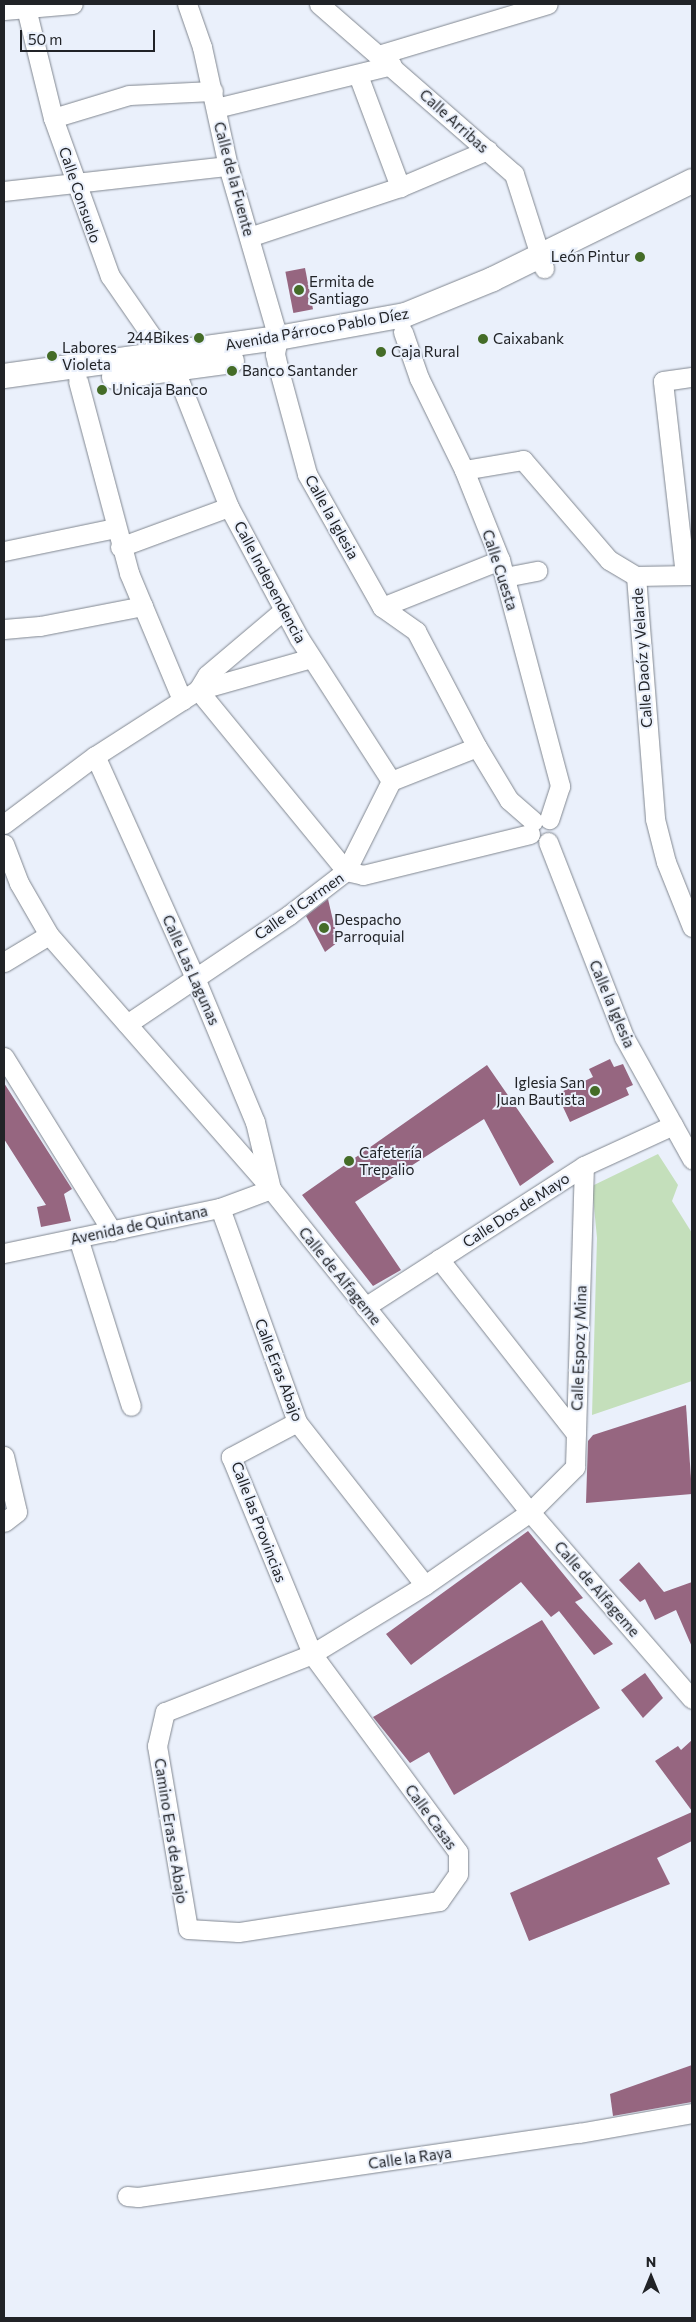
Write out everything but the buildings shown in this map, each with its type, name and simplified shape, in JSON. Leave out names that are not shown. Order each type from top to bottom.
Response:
[{"type":"main road","name":"Avenida Párroco Pablo Díez","points":[[4,392],[78,381],[170,362],[277,346],[403,332],[542,262],[692,181]]},
{"type":"main road","name":"Avenida Párroco Pablo Díez","points":[[277,346],[405,315],[542,262],[692,199]]},
{"type":"main road","points":[[403,332],[410,321],[450,304],[474,287]]},
{"type":"main road","name":"Avenida Párroco Pablo Díez","points":[[4,376],[170,362]]},
{"type":"street","points":[[4,10],[26,6],[73,4]]},
{"type":"street","name":"Calle de la Fuente","points":[[187,4],[214,99],[228,166],[249,237],[277,346]]},
{"type":"street","name":"Calle Arribas","points":[[319,4],[514,174],[542,262]]},
{"type":"street","points":[[53,118],[129,95],[214,99],[358,75],[385,60],[548,4]]},
{"type":"street","name":"Calle Consuelo","points":[[26,6],[53,118],[110,276],[170,362]]},
{"type":"street","points":[[358,75],[400,187]]},
{"type":"street","points":[[249,237],[400,187],[487,150]]},
{"type":"street","points":[[4,191],[77,181],[228,166]]},
{"type":"street","name":"Calle Cuesta","points":[[403,332],[419,378],[464,470],[502,568],[560,786],[537,825]]},
{"type":"street","name":"Calle la Iglesia","points":[[277,346],[307,474],[382,607],[416,631]]},
{"type":"street","name":"Calle Independencia","points":[[170,362],[229,507],[311,658],[391,781]]},
{"type":"street","points":[[636,576],[688,575],[663,381],[692,377]]},
{"type":"street","points":[[78,381],[120,547],[182,700]]},
{"type":"street","name":"Calle Daoíz y Velarde","points":[[464,470],[523,460],[609,560],[636,576],[656,820],[666,862],[692,927]]},
{"type":"street","points":[[120,547],[229,507]]},
{"type":"street","points":[[4,551],[115,528]]},
{"type":"street","points":[[382,607],[502,568],[537,572]]},
{"type":"street","name":"Calle la Iglesia","points":[[409,597],[416,631],[477,747],[509,800],[537,825],[539,843],[548,842],[624,1037],[692,1159]]},
{"type":"street","points":[[4,629],[40,626],[143,606]]},
{"type":"street","points":[[198,690],[207,675],[284,610]]},
{"type":"street","points":[[4,824],[95,756],[198,690],[311,658]]},
{"type":"street","points":[[198,690],[346,871],[391,781],[477,747]]},
{"type":"street","name":"Calle Las Lagunas","points":[[95,756],[195,978],[255,1122],[271,1189]]},
{"type":"street","name":"Calle el Carmen","points":[[127,1024],[346,871],[363,874],[537,825]]},
{"type":"street","name":"Calle de Alfageme","points":[[4,844],[11,886],[49,935],[271,1189],[530,1512],[692,1699]]},
{"type":"street","points":[[4,962],[49,935]]},
{"type":"street","points":[[4,1056],[112,1231]]},
{"type":"street","name":"Calle Dos de Mayo","points":[[366,1307],[584,1166],[673,1125]]},
{"type":"street","name":"Calle Espoz y Mina","points":[[312,1654],[425,1585],[530,1512],[575,1466],[584,1166]]},
{"type":"street","name":"Avenida de Quintana","points":[[4,1254],[220,1208],[271,1189]]},
{"type":"street","name":"Calle Eras Abajo","points":[[220,1208],[296,1422],[425,1585]]},
{"type":"street","points":[[78,1238],[130,1406]]},
{"type":"street","points":[[439,1259],[576,1434]]},
{"type":"street","name":"Calle las Provincias","points":[[296,1422],[231,1457],[312,1654]]},
{"type":"street","points":[[4,1456],[17,1512],[4,1522]]},
{"type":"street","name":"Calle Casas","points":[[188,1929],[238,1932],[439,1901],[458,1874],[458,1852],[312,1654]]},
{"type":"street","name":"Camino Eras de Abajo","points":[[188,1929],[157,1746],[166,1712],[312,1654]]},
{"type":"street","name":"Calle la Raya","points":[[127,2196],[138,2197],[570,2134],[692,2113]]},
{"type":"green space","points":[[658,1154],[678,1185],[672,1201],[692,1233],[692,1381],[592,1415],[597,1238],[592,1186]]},
{"type":"place","name":"León Pintur","points":[[640,257]]},
{"type":"place","name":"Ermita de Santiago","points":[[299,290]]},
{"type":"place","name":"244Bikes","points":[[199,338]]},
{"type":"place","name":"Caixabank","points":[[483,339]]},
{"type":"place","name":"Caja Rural","points":[[381,352]]},
{"type":"place","name":"Labores Violeta","points":[[52,356]]},
{"type":"place","name":"Banco Santander","points":[[232,371]]},
{"type":"place","name":"Unicaja Banco","points":[[102,390]]},
{"type":"place","name":"Despacho Parroquial","points":[[324,928]]},
{"type":"place","name":"Iglesia San Juan Bautista","points":[[595,1091]]},
{"type":"place","name":"Cafetería Trepalio","points":[[349,1161]]}]
